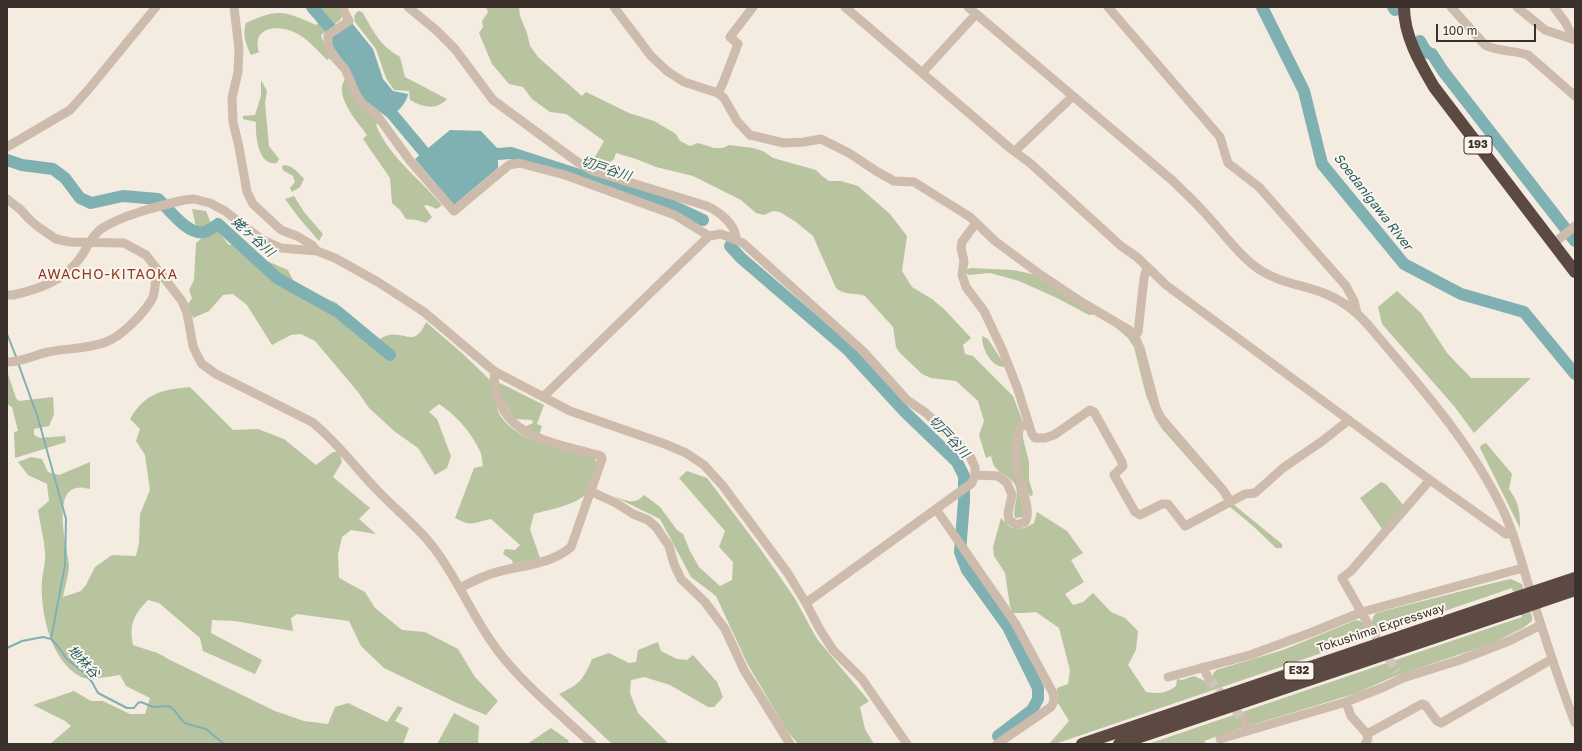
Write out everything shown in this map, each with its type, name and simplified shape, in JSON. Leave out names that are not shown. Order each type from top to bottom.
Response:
[{"type":"highway","name":"193","points":[[1404,7],[1409,36],[1419,61],[1434,87],[1557,241],[1575,272]]},
{"type":"highway","name":"Tokushima Expressway","points":[[1119,744],[1517,604],[1575,578]]},
{"type":"highway","name":"Tokushima Expressway","points":[[1082,744],[1517,604],[1575,590]]},
{"type":"street","points":[[7,147],[70,110],[156,7]]},
{"type":"street","points":[[234,7],[239,49],[238,72],[232,98],[233,122],[247,192],[252,204],[281,230],[297,236],[312,245],[317,251]]},
{"type":"street","points":[[342,7],[348,21],[328,36],[328,45],[334,57],[345,69],[356,94],[362,103],[376,114],[411,162],[454,211],[509,165],[519,163],[565,175],[675,215],[709,236]]},
{"type":"street","points":[[408,7],[436,30],[455,49],[493,100],[576,161],[593,171],[707,206],[718,211],[736,232],[736,239]]},
{"type":"street","points":[[614,7],[650,56],[667,71],[684,82],[718,93],[724,98],[737,120],[750,135],[784,143],[821,139],[850,153],[876,171],[894,181],[914,182],[947,202],[976,223],[995,241],[1041,275],[1083,303],[1129,330],[1135,337],[1140,348],[1156,408],[1161,418],[1223,490],[1230,501]]},
{"type":"street","points":[[718,93],[738,44],[730,38],[753,7]]},
{"type":"street","points":[[845,7],[1015,151],[1030,162],[1166,285],[1430,480],[1506,534],[1513,534]]},
{"type":"street","points":[[968,7],[1173,181],[1203,211],[1247,260],[1262,271],[1283,281],[1326,294],[1343,302],[1357,313],[1445,416],[1486,476],[1504,511],[1513,534],[1552,659],[1575,723]]},
{"type":"street","points":[[1108,7],[1220,137],[1228,163],[1258,187],[1346,286],[1354,301],[1357,313]]},
{"type":"street","points":[[1451,7],[1485,45],[1491,49],[1519,52],[1528,56],[1575,96]]},
{"type":"street","points":[[1517,7],[1545,30],[1574,39]]},
{"type":"street","points":[[1554,7],[1565,22],[1574,39]]},
{"type":"street","points":[[922,73],[976,14]]},
{"type":"street","points":[[1015,151],[1073,96]]},
{"type":"street","points":[[7,295],[13,295],[49,284],[65,275],[81,258],[89,242],[100,230],[119,219],[174,203],[194,199],[210,203],[225,211],[261,239],[281,248],[317,251],[335,258],[378,282],[424,312],[494,371],[570,411],[665,444],[686,453],[704,465],[723,486],[787,572],[833,650],[862,679],[907,744]]},
{"type":"street","points":[[7,200],[21,210],[37,226],[56,239],[124,243],[146,256],[182,301],[187,313],[193,346],[202,364],[216,374],[312,422],[326,433],[345,452],[377,490],[417,527],[439,554],[497,650],[516,672],[592,744]]},
{"type":"street","points":[[976,223],[962,242],[961,248],[964,261],[962,275],[966,286],[984,311],[1002,349],[1017,387],[1027,424],[1032,434],[1035,438],[1045,438],[1054,435],[1090,410],[1094,412],[1122,462],[1123,466],[1114,475],[1135,512],[1140,515],[1162,504],[1168,504],[1185,526],[1230,501],[1246,494],[1255,493],[1283,468],[1321,442],[1348,420]]},
{"type":"street","points":[[1557,241],[1573,228]]},
{"type":"street","points":[[542,397],[709,236],[721,234],[743,243],[863,351],[907,400],[926,413],[969,454],[975,467],[975,475],[972,483],[806,603]]},
{"type":"street","points":[[1135,337],[1138,332],[1144,278],[1147,268]]},
{"type":"street","points":[[7,362],[25,360],[50,351],[105,342],[115,338],[137,319],[152,300],[155,292],[157,275],[159,272]]},
{"type":"street","points":[[460,588],[477,579],[500,571],[535,564],[562,554],[571,546],[602,460],[601,456],[539,438],[522,430],[510,420],[498,401],[494,383],[494,371]]},
{"type":"street","points":[[975,475],[998,476],[1007,483],[1012,495],[1008,513],[1009,520],[1017,525],[1025,522],[1028,513],[1017,472],[1015,455],[1016,438],[1020,427],[1027,424]]},
{"type":"street","points":[[1368,624],[1342,578],[1351,571],[1430,480]]},
{"type":"street","points":[[590,491],[616,503],[633,514],[648,520],[656,527],[669,546],[674,564],[681,579],[705,602],[725,629],[744,670],[790,744]]},
{"type":"street","points":[[936,509],[1014,623],[1053,693],[1054,701],[1051,707],[997,744]]},
{"type":"street","points":[[1168,677],[1250,655],[1362,612],[1523,568]]},
{"type":"street","points":[[1220,739],[1346,702],[1384,687],[1400,675],[1460,660],[1502,644],[1541,625]]},
{"type":"street","points":[[1367,734],[1422,704],[1425,705],[1437,722],[1441,723],[1552,659]]},
{"type":"street","points":[[1203,667],[1209,678]]},
{"type":"street","points":[[1346,702],[1351,716],[1367,734],[1368,739],[1365,744]]},
{"type":"street","points":[[1243,718],[1251,729]]},
{"type":"green space","points":[[315,7],[338,7],[343,15],[340,20],[321,35],[331,57],[327,60],[305,38],[289,30],[275,28],[268,29],[263,32],[259,37],[259,52],[251,55],[245,39],[244,31],[246,23],[266,15],[281,13],[288,14],[316,25],[325,18]]},
{"type":"green space","points":[[486,7],[519,7],[520,16],[527,33],[530,46],[538,57],[582,96],[586,92],[629,113],[654,121],[676,134],[680,141],[690,146],[698,143],[714,148],[723,148],[729,145],[753,148],[763,151],[773,158],[816,170],[829,181],[841,181],[858,186],[890,214],[907,236],[902,271],[912,287],[932,299],[945,310],[971,338],[963,345],[965,354],[973,356],[1013,396],[1022,419],[1023,438],[1029,462],[1029,480],[1033,493],[1032,496],[1029,495],[1023,481],[1016,479],[1024,513],[1023,517],[1015,518],[1014,514],[1017,492],[1014,483],[995,467],[991,456],[986,458],[979,435],[984,421],[978,401],[956,381],[931,378],[922,374],[899,352],[896,347],[893,327],[865,296],[846,293],[836,288],[813,236],[796,222],[780,212],[773,211],[764,215],[756,213],[741,200],[693,176],[656,167],[616,153],[614,159],[603,168],[594,168],[591,164],[604,141],[566,114],[550,112],[532,99],[523,87],[509,84],[492,64],[479,33],[483,27],[482,21],[488,12]]},
{"type":"green space","points":[[358,11],[362,12],[382,43],[400,57],[405,77],[447,99],[443,103],[429,107],[425,106],[410,100],[409,91],[394,90],[386,78],[376,49],[355,22],[354,16]]},
{"type":"green space","points":[[346,77],[378,123],[376,125],[382,137],[397,158],[442,205],[437,209],[427,205],[424,206],[432,217],[426,223],[406,219],[400,210],[392,203],[390,178],[363,139],[367,135],[352,115],[343,98],[342,88]]},
{"type":"green space","points":[[261,80],[267,91],[265,103],[269,146],[279,159],[277,163],[271,163],[262,155],[257,141],[256,122],[243,119],[243,116],[255,115],[261,96]]},
{"type":"green space","points":[[283,165],[286,165],[298,172],[304,179],[300,187],[292,192],[290,188],[295,182],[293,176],[284,171],[282,168]]},
{"type":"green space","points":[[294,196],[304,212],[323,234],[319,241],[285,199]]},
{"type":"green space","points":[[192,209],[206,211],[210,221],[229,245],[235,243],[260,258],[288,270],[295,284],[337,303],[373,345],[382,337],[386,336],[399,335],[413,337],[422,330],[426,322],[489,379],[494,392],[500,383],[544,405],[537,424],[542,426],[539,435],[524,427],[533,423],[532,420],[515,419],[502,399],[495,401],[501,416],[510,427],[520,434],[544,444],[595,458],[597,466],[586,494],[581,498],[562,507],[534,514],[530,529],[540,558],[513,564],[512,560],[503,554],[505,549],[515,550],[520,545],[491,519],[470,524],[455,518],[474,468],[483,466],[481,453],[472,437],[457,419],[445,408],[439,404],[429,412],[437,419],[451,456],[447,468],[435,475],[418,448],[394,431],[369,408],[358,392],[315,341],[301,334],[291,335],[272,345],[247,305],[233,294],[223,295],[209,311],[193,318],[188,304],[192,298],[189,290],[194,280],[196,243],[202,238],[196,227]]},
{"type":"green space","points":[[970,268],[1013,270],[1037,275],[1097,314],[1089,315],[1057,298],[1019,281],[990,273],[968,275],[966,271]]},
{"type":"green space","points":[[1397,291],[1421,313],[1447,353],[1471,378],[1531,378],[1474,433],[1454,406],[1382,324],[1378,307]]},
{"type":"green space","points":[[1114,326],[1126,331],[1136,343],[1153,406],[1214,486],[1163,430],[1155,418],[1146,395],[1134,347],[1128,338]]},
{"type":"green space","points":[[982,336],[988,339],[1006,367],[996,364],[988,357],[982,341]]},
{"type":"green space","points":[[7,371],[16,398],[19,401],[53,397],[54,414],[49,426],[34,429],[34,435],[40,438],[65,436],[66,442],[15,458],[14,432],[18,431],[12,407],[7,404]]},
{"type":"green space","points":[[190,387],[233,430],[258,429],[284,439],[316,465],[333,452],[339,452],[342,462],[333,477],[370,508],[359,519],[376,534],[351,530],[342,537],[338,555],[339,578],[365,592],[375,608],[402,630],[425,632],[458,649],[475,677],[498,701],[486,715],[459,704],[384,668],[361,646],[349,621],[297,614],[291,618],[293,631],[235,621],[212,620],[211,633],[262,660],[255,674],[203,651],[200,638],[159,603],[148,600],[139,610],[132,625],[133,645],[160,654],[275,711],[304,721],[328,724],[335,707],[348,703],[387,722],[398,706],[403,708],[395,721],[409,728],[403,744],[50,744],[71,726],[65,721],[33,705],[74,691],[91,701],[103,701],[130,714],[145,714],[150,698],[126,686],[120,675],[95,678],[81,677],[70,670],[55,647],[45,620],[42,592],[45,555],[38,510],[49,501],[47,484],[28,475],[18,462],[31,457],[42,459],[48,472],[59,475],[90,462],[90,489],[77,488],[68,493],[64,502],[63,514],[63,528],[69,564],[63,597],[81,591],[86,585],[95,567],[112,555],[136,556],[139,543],[140,514],[150,490],[145,455],[136,441],[140,429],[130,419],[142,403],[155,394]]},
{"type":"green space","points":[[1486,443],[1512,474],[1509,489],[1518,507],[1520,528],[1480,448],[1481,445]]},
{"type":"green space","points":[[687,471],[707,478],[759,547],[794,597],[817,639],[869,701],[860,707],[865,729],[874,744],[798,744],[787,731],[747,663],[716,596],[691,577],[660,519],[613,496],[633,501],[644,495],[660,507],[677,530],[683,534],[699,567],[720,586],[732,580],[733,562],[719,547],[725,531],[679,478]]},
{"type":"green space","points":[[1381,482],[1386,484],[1404,506],[1383,530],[1360,498]]},
{"type":"green space","points":[[1233,504],[1282,544],[1282,548],[1276,548],[1229,506]]},
{"type":"green space","points":[[1037,512],[1067,531],[1083,553],[1071,560],[1084,582],[1065,594],[1073,605],[1083,602],[1093,593],[1111,612],[1125,618],[1138,631],[1136,650],[1128,665],[1146,692],[1158,693],[1169,691],[1176,686],[1177,679],[1182,680],[1194,676],[1205,681],[1213,678],[1213,674],[1216,670],[1283,650],[1356,620],[1367,625],[1371,624],[1376,613],[1511,579],[1522,584],[1532,621],[1523,628],[1493,643],[1393,677],[1354,694],[1238,729],[1204,741],[1207,744],[1148,744],[1522,617],[1512,588],[1055,744],[1049,744],[1069,721],[1058,703],[1057,688],[1068,684],[1070,670],[1059,628],[1036,612],[1013,613],[1010,606],[1005,573],[994,556],[993,547],[1001,518],[1012,528],[1020,529],[1034,523]]},
{"type":"green space","points":[[658,642],[661,651],[677,659],[687,660],[693,655],[717,682],[723,697],[714,707],[708,707],[670,685],[644,677],[631,680],[630,693],[638,713],[669,744],[612,744],[559,694],[580,681],[592,659],[609,653],[629,663],[636,662],[638,650]]},
{"type":"green space","points":[[454,713],[479,726],[478,744],[437,744]]},
{"type":"green space","points":[[551,728],[568,740],[569,744],[527,744]]},
{"type":"water","points":[[352,23],[373,49],[383,79],[393,91],[408,94],[406,101],[401,108],[388,118],[362,98],[349,70],[331,44],[332,36]]},
{"type":"water","points":[[450,130],[481,131],[498,149],[498,168],[454,205],[415,159]]},
{"type":"waterway","name":"切戸谷川","points":[[312,7],[331,29]]},
{"type":"waterway","name":"Soedanigawa River","points":[[1262,7],[1304,91],[1322,164],[1404,264],[1461,294],[1524,312],[1575,374]]},
{"type":"waterway","points":[[1420,41],[1426,51],[1432,54],[1443,71],[1575,241]]},
{"type":"waterway","name":"切戸谷川","points":[[393,115],[424,152]]},
{"type":"waterway","name":"切戸谷川","points":[[498,154],[511,153],[666,203],[703,220]]},
{"type":"waterway","name":"姥ヶ谷川","points":[[7,160],[22,165],[53,169],[65,178],[80,198],[91,203],[123,196],[158,199],[179,221],[192,230],[204,232],[210,230],[218,224],[277,278],[338,312],[390,355]]},
{"type":"waterway","name":"切戸谷川","points":[[730,246],[741,258],[847,349],[905,412],[957,462],[964,476],[964,501],[960,552],[967,570],[1008,627],[1038,688],[1038,699],[1032,710],[998,736]]},
{"type":"waterway","points":[[7,334],[17,359]]},
{"type":"waterway","points":[[18,363],[38,418],[66,519],[65,565],[51,639]]},
{"type":"waterway","name":"地林谷","points":[[7,648],[22,641],[43,637],[51,639],[66,658],[92,682],[98,693],[127,708],[134,708],[141,702],[153,707],[169,706],[184,723],[206,729],[224,744]]},
{"type":"tunnel","points":[[1368,624],[1397,672]]},
{"type":"tunnel","points":[[1209,679],[1243,719]]},
{"type":"district","name":"AWACHO-KITAOKA","points":[[108,275]]}]
